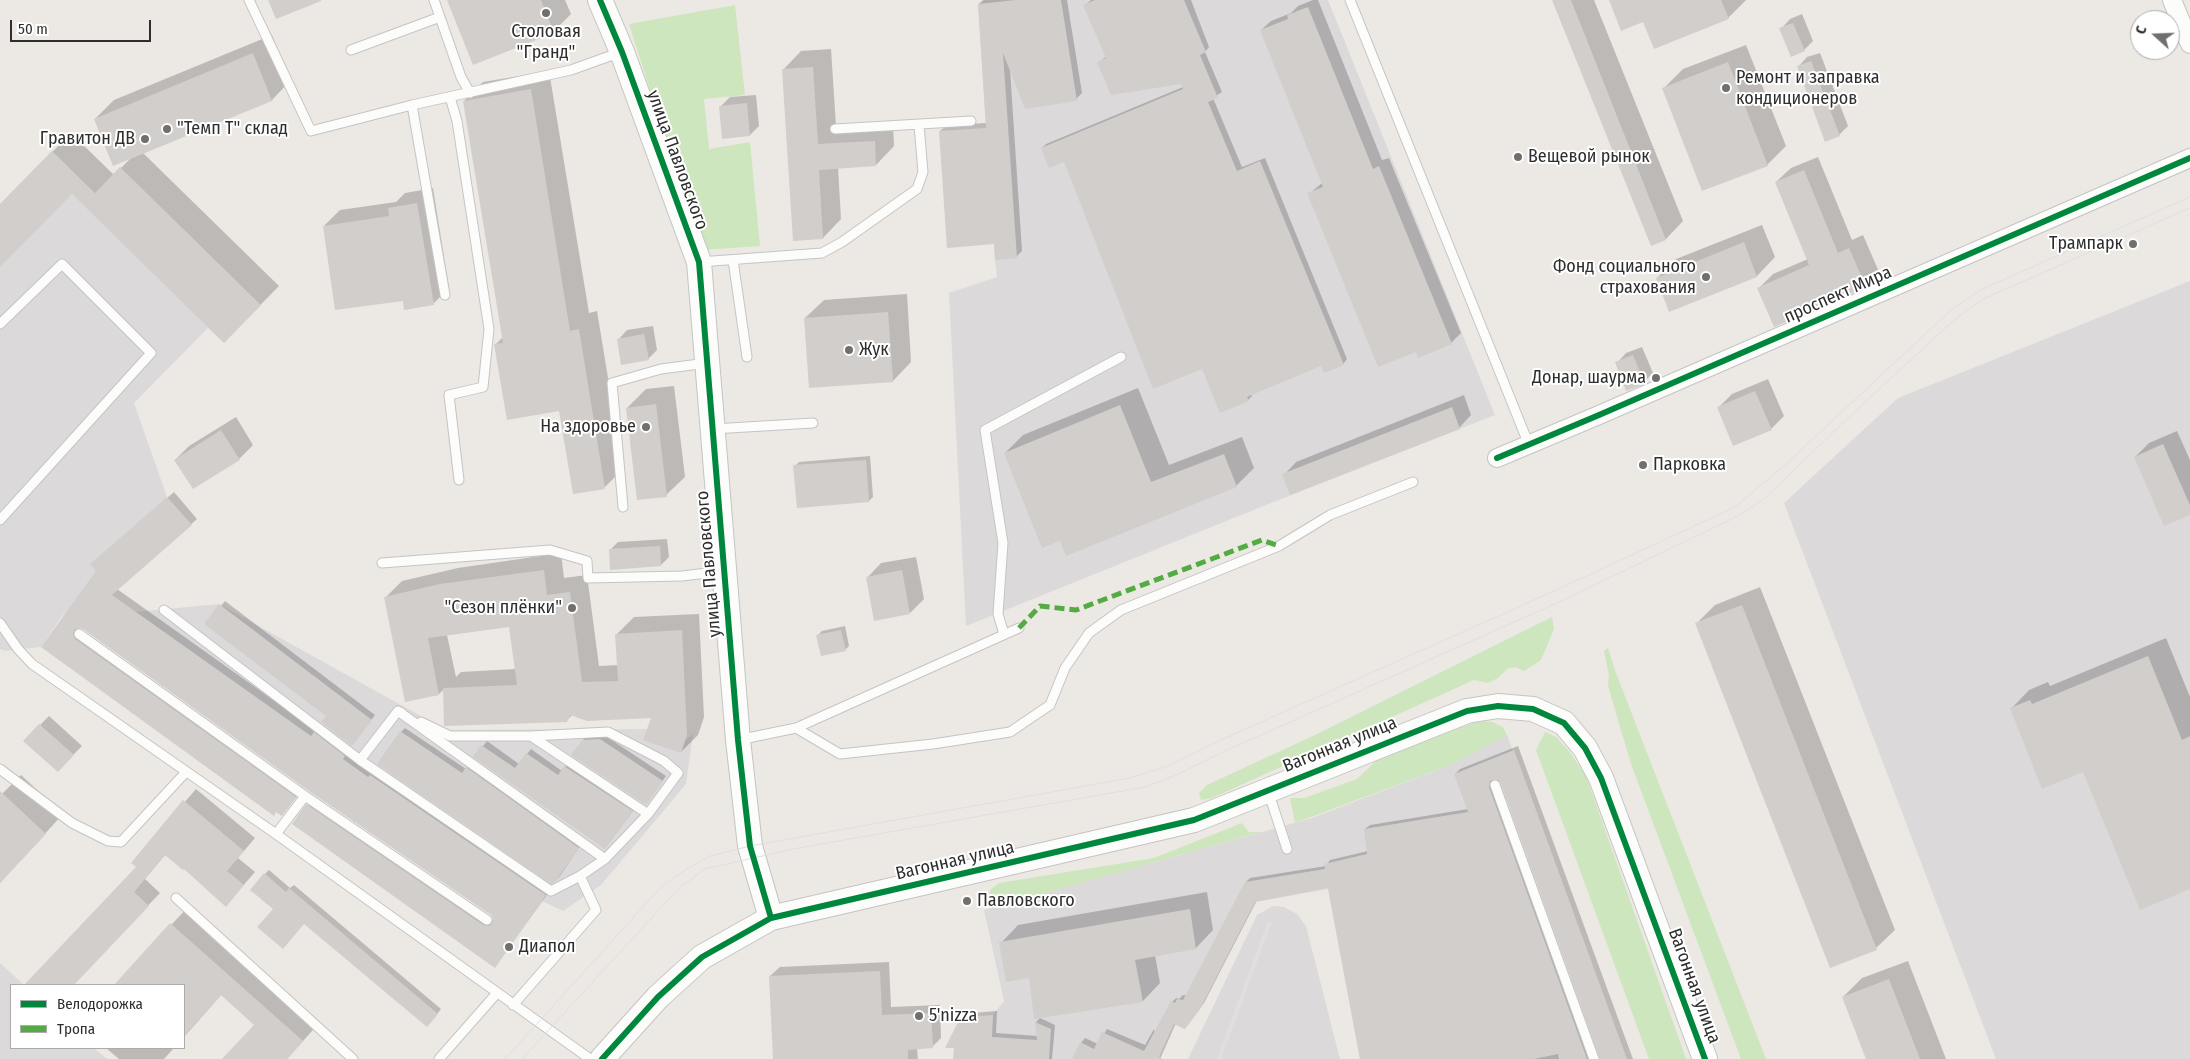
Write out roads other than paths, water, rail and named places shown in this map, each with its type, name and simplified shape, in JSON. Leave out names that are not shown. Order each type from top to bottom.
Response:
[{"type":"street","points":[[2172,0],[2190,44]]},
{"type":"street","name":"улица Павловского","points":[[604,1],[699,262],[738,740],[750,846],[771,918]]},
{"type":"street","name":"проспект Мира","points":[[1497,458],[2190,158]]},
{"type":"street","name":"Вагонная улица","points":[[771,918],[1194,820],[1467,711],[1498,706],[1532,709],[1564,723],[1585,748],[1602,778],[1705,1059]]},
{"type":"street","points":[[602,1059],[658,997],[702,957],[771,918]]},
{"type":"lane","points":[[249,0],[311,131],[412,105],[572,70],[622,52]]},
{"type":"lane","points":[[434,0],[461,77],[470,93]]},
{"type":"lane","points":[[1350,0],[1529,444]]},
{"type":"lane","points":[[351,50],[440,17]]},
{"type":"lane","points":[[450,97],[457,120],[489,329],[483,387],[449,396],[460,480]]},
{"type":"lane","points":[[412,105],[445,295]]},
{"type":"lane","points":[[835,129],[971,121]]},
{"type":"lane","points":[[699,262],[822,253],[842,242],[917,189],[923,172],[919,125]]},
{"type":"lane","points":[[733,260],[747,357]]},
{"type":"lane","points":[[0,324],[62,264],[151,352],[0,520]]},
{"type":"lane","points":[[1004,634],[998,614],[1003,543],[985,430],[1120,357]]},
{"type":"lane","points":[[623,507],[612,383],[661,369],[707,363]]},
{"type":"lane","points":[[712,429],[813,423]]},
{"type":"lane","points":[[796,728],[840,754],[933,744],[1010,732],[1050,705],[1065,668],[1088,633],[1121,610],[1279,546],[1330,515],[1413,482]]},
{"type":"lane","points":[[382,563],[550,550],[587,560],[588,578],[682,576],[724,571]]},
{"type":"lane","points":[[164,610],[360,760],[550,891],[580,876],[605,859],[648,814],[678,773],[664,761],[608,732],[531,736],[450,736],[398,711]]},
{"type":"lane","points":[[0,624],[32,664],[276,834],[590,1059]]},
{"type":"lane","points":[[738,740],[796,728],[1019,628]]},
{"type":"lane","points":[[79,634],[305,796],[487,920]]},
{"type":"lane","points":[[360,760],[398,711]]},
{"type":"lane","points":[[398,711],[605,859]]},
{"type":"lane","points":[[531,736],[648,814]]},
{"type":"lane","points":[[0,769],[72,823],[108,841],[121,842],[186,772]]},
{"type":"lane","points":[[1495,785],[1594,1059]]},
{"type":"lane","points":[[1268,791],[1287,849]]},
{"type":"lane","points":[[276,834],[305,796]]},
{"type":"lane","points":[[513,1005],[596,910],[580,876]]},
{"type":"lane","points":[[176,898],[353,1059]]},
{"type":"lane","points":[[439,1059],[497,993]]},
{"type":"tram line","points":[[505,1059],[662,886],[710,856],[750,846],[1130,778],[1168,766],[1221,740],[1552,592],[1735,507],[1786,464],[1951,310],[1980,290],[2190,197]]},
{"type":"tram line","points":[[522,1059],[679,888],[705,869],[793,849],[1145,787],[1174,776],[1225,751],[1557,603],[1738,516],[1763,500],[1954,320],[1983,299],[2190,208]]},
{"type":"railway","points":[[1219,1059],[1269,924]]},
{"type":"place","name":"Столовая \"Гранд\"","points":[[546,13]]},
{"type":"place","name":"Ремонт и заправка кондиционеров","points":[[1726,88]]},
{"type":"place","name":"\"Темп Т\" склад","points":[[167,129]]},
{"type":"place","name":"Гравитон ДВ","points":[[145,139]]},
{"type":"place","name":"Вещевой рынок","points":[[1518,157]]},
{"type":"place","name":"Трампарк","points":[[2133,244]]},
{"type":"place","name":"Фонд социального страхования","points":[[1706,277]]},
{"type":"place","name":"Жук","points":[[849,350]]},
{"type":"place","name":"Донар, шаурма","points":[[1656,378]]},
{"type":"place","name":"На здоровье","points":[[646,427]]},
{"type":"place","name":"Парковка","points":[[1643,465]]},
{"type":"place","name":"\"Сезон плёнки\"","points":[[572,608]]},
{"type":"place","name":"Павловского","points":[[967,901]]},
{"type":"place","name":"Диапол","points":[[509,947]]},
{"type":"place","name":"5'nizza","points":[[919,1016]]}]
